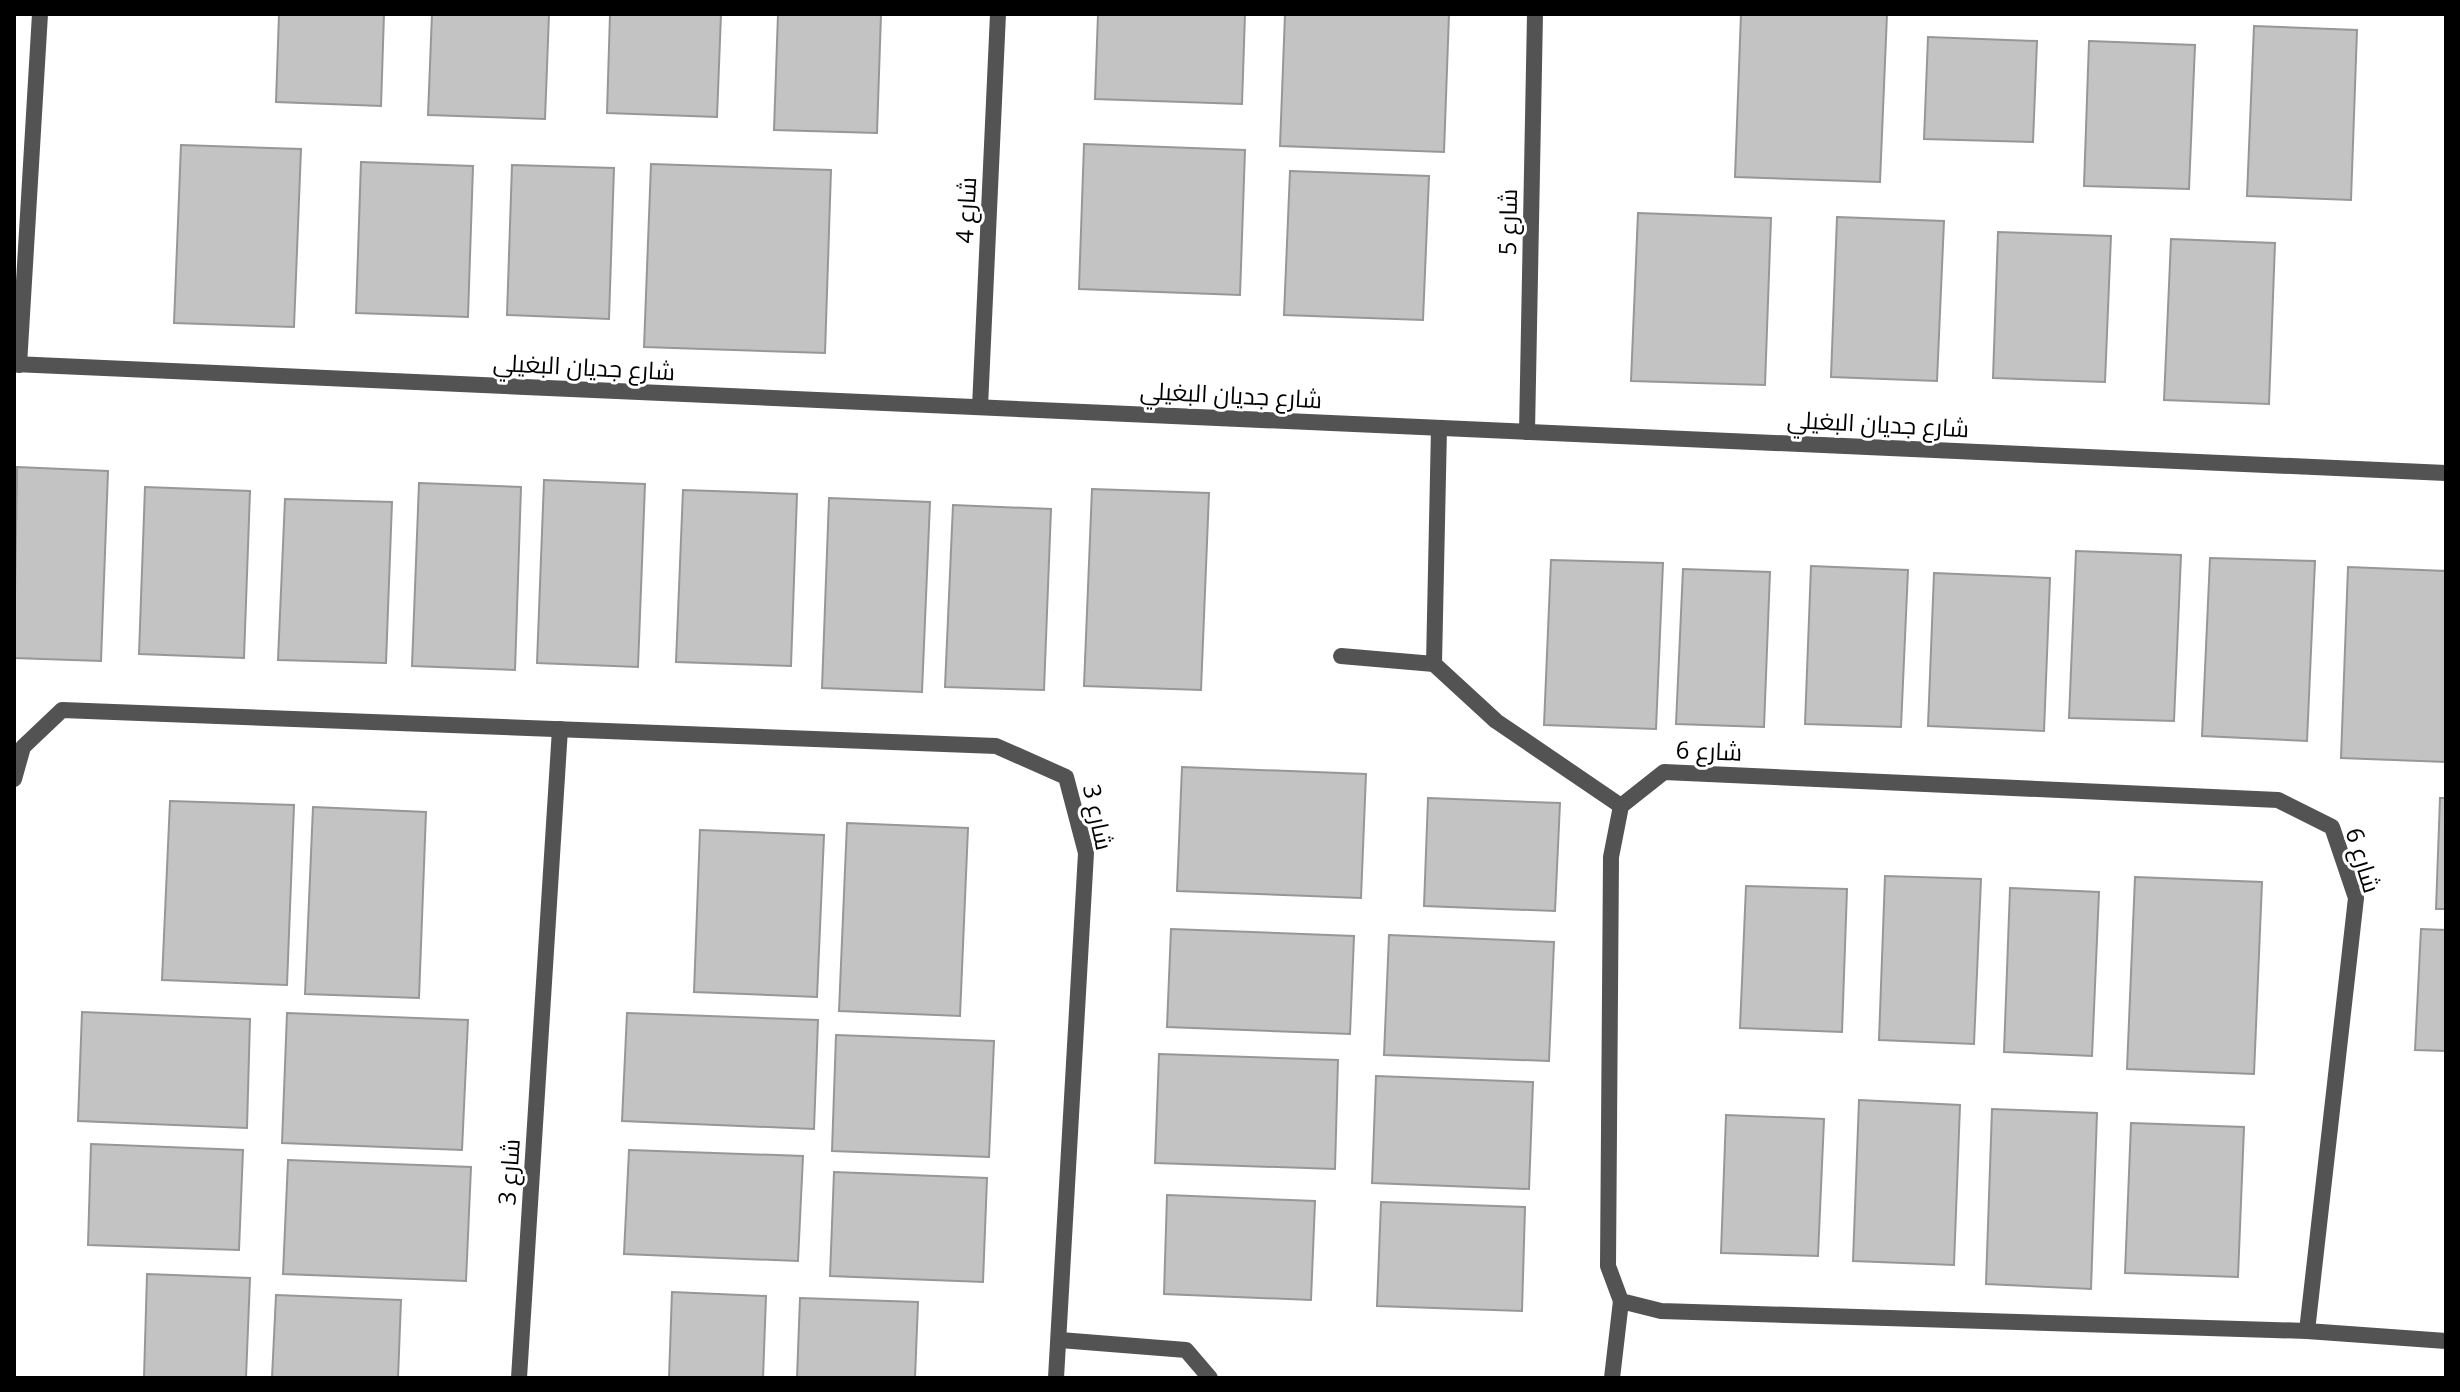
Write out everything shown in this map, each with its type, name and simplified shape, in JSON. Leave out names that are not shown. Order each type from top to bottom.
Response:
[{"type":"street","points":[[17,364],[40,14]]},
{"type":"street","name":"شارع 4","points":[[980,407],[998,14]]},
{"type":"street","name":"شارع 5","points":[[1527,432],[1535,14]]},
{"type":"street","name":"شارع جديان البغيلي","points":[[17,364],[2446,473]]},
{"type":"street","points":[[1434,664],[1439,428]]},
{"type":"street","points":[[1341,656],[1434,664],[1496,721],[1621,806],[1611,857],[1608,1266],[1621,1301],[1612,1378]]},
{"type":"street","name":"شارع 3","points":[[14,779],[23,747],[62,710],[996,746],[1066,777],[1086,853],[1056,1378]]},
{"type":"street","name":"شارع 3","points":[[519,1378],[560,729]]},
{"type":"street","name":"شارع 6","points":[[1621,806],[1664,772],[2278,800],[2332,827],[2356,898],[2307,1331]]},
{"type":"street","points":[[1621,1301],[1661,1311],[2307,1331],[2446,1341]]},
{"type":"street","points":[[1060,1340],[1186,1350],[1210,1378]]},
{"type":"building","points":[[279,14],[384,14],[381,106],[276,102]]},
{"type":"building","points":[[432,14],[549,14],[545,119],[428,115]]},
{"type":"building","points":[[610,14],[721,14],[717,117],[607,113]]},
{"type":"building","points":[[778,14],[881,14],[877,133],[774,130]]},
{"type":"building","points":[[1098,14],[1245,14],[1242,104],[1095,99]]},
{"type":"building","points":[[1285,14],[1449,14],[1444,152],[1280,146]]},
{"type":"building","points":[[1741,14],[1887,14],[1880,182],[1735,177]]},
{"type":"building","points":[[2254,26],[2357,30],[2351,200],[2247,196]]},
{"type":"building","points":[[1928,37],[2037,41],[2033,142],[1924,139]]},
{"type":"building","points":[[2089,41],[2195,45],[2189,189],[2084,186]]},
{"type":"building","points":[[1084,144],[1245,150],[1240,295],[1079,289]]},
{"type":"building","points":[[181,145],[301,149],[294,327],[174,323]]},
{"type":"building","points":[[361,162],[473,166],[468,317],[356,313]]},
{"type":"building","points":[[651,164],[831,170],[825,353],[644,347]]},
{"type":"building","points":[[512,165],[614,168],[609,319],[507,315]]},
{"type":"building","points":[[1290,171],[1429,176],[1423,320],[1284,315]]},
{"type":"building","points":[[1638,213],[1771,218],[1765,385],[1631,381]]},
{"type":"building","points":[[1837,217],[1944,221],[1937,381],[1831,377]]},
{"type":"building","points":[[1998,232],[2111,236],[2105,382],[1993,378]]},
{"type":"building","points":[[2171,239],[2275,243],[2269,404],[2164,400]]},
{"type":"building","points":[[17,467],[108,471],[101,661],[14,658]]},
{"type":"building","points":[[544,480],[645,484],[638,667],[537,663]]},
{"type":"building","points":[[419,483],[521,487],[515,670],[412,666]]},
{"type":"building","points":[[145,487],[250,491],[244,658],[139,654]]},
{"type":"building","points":[[1092,489],[1209,493],[1201,690],[1084,686]]},
{"type":"building","points":[[683,490],[797,494],[791,666],[676,662]]},
{"type":"building","points":[[829,498],[930,502],[922,692],[822,688]]},
{"type":"building","points":[[285,499],[392,502],[386,663],[278,660]]},
{"type":"building","points":[[953,505],[1051,509],[1044,690],[945,687]]},
{"type":"building","points":[[2076,551],[2181,555],[2174,721],[2069,718]]},
{"type":"building","points":[[2210,558],[2315,561],[2307,741],[2202,736]]},
{"type":"building","points":[[1551,560],[1663,563],[1656,729],[1544,725]]},
{"type":"building","points":[[1811,566],[1908,570],[1901,727],[1805,724]]},
{"type":"building","points":[[2348,567],[2446,571],[2446,762],[2341,758]]},
{"type":"building","points":[[1683,569],[1770,572],[1764,727],[1676,724]]},
{"type":"building","points":[[1934,573],[2050,578],[2044,731],[1928,726]]},
{"type":"building","points":[[1182,767],[1366,774],[1361,898],[1177,891]]},
{"type":"building","points":[[1428,798],[1560,803],[1555,911],[1424,906]]},
{"type":"building","points":[[2440,798],[2446,798],[2446,909],[2436,909]]},
{"type":"building","points":[[170,801],[294,805],[287,985],[162,980]]},
{"type":"building","points":[[313,807],[426,812],[419,998],[305,994]]},
{"type":"building","points":[[847,823],[968,828],[960,1016],[839,1011]]},
{"type":"building","points":[[700,830],[824,835],[817,997],[694,992]]},
{"type":"building","points":[[1885,876],[1981,879],[1974,1044],[1879,1040]]},
{"type":"building","points":[[2135,877],[2262,882],[2254,1074],[2127,1069]]},
{"type":"building","points":[[1746,886],[1847,889],[1842,1032],[1740,1028]]},
{"type":"building","points":[[2010,888],[2099,892],[2092,1056],[2004,1052]]},
{"type":"building","points":[[1171,929],[1354,936],[1350,1034],[1167,1027]]},
{"type":"building","points":[[2421,929],[2446,930],[2446,1051],[2415,1050]]},
{"type":"building","points":[[1389,935],[1554,942],[1549,1061],[1384,1055]]},
{"type":"building","points":[[82,1012],[250,1019],[247,1128],[78,1121]]},
{"type":"building","points":[[287,1013],[468,1020],[462,1150],[282,1143]]},
{"type":"building","points":[[627,1013],[818,1020],[814,1129],[622,1121]]},
{"type":"building","points":[[836,1035],[994,1041],[989,1157],[832,1151]]},
{"type":"building","points":[[1159,1054],[1338,1060],[1335,1169],[1155,1163]]},
{"type":"building","points":[[1376,1076],[1533,1082],[1529,1189],[1372,1183]]},
{"type":"building","points":[[1859,1100],[1960,1105],[1954,1265],[1853,1261]]},
{"type":"building","points":[[1992,1109],[2097,1113],[2091,1289],[1986,1284]]},
{"type":"building","points":[[1726,1115],[1824,1119],[1818,1256],[1721,1253]]},
{"type":"building","points":[[2131,1123],[2244,1127],[2238,1277],[2125,1273]]},
{"type":"building","points":[[91,1144],[243,1150],[239,1250],[88,1245]]},
{"type":"building","points":[[629,1150],[803,1156],[798,1261],[624,1254]]},
{"type":"building","points":[[288,1160],[471,1167],[466,1281],[283,1274]]},
{"type":"building","points":[[834,1172],[987,1178],[983,1282],[830,1276]]},
{"type":"building","points":[[1167,1195],[1315,1201],[1311,1300],[1164,1294]]},
{"type":"building","points":[[1381,1202],[1525,1207],[1522,1311],[1377,1306]]},
{"type":"building","points":[[147,1274],[250,1278],[246,1378],[144,1378]]},
{"type":"building","points":[[672,1292],[766,1296],[763,1378],[669,1378]]},
{"type":"building","points":[[276,1295],[401,1300],[398,1378],[272,1378]]},
{"type":"building","points":[[800,1298],[918,1302],[915,1378],[797,1378]]}]
